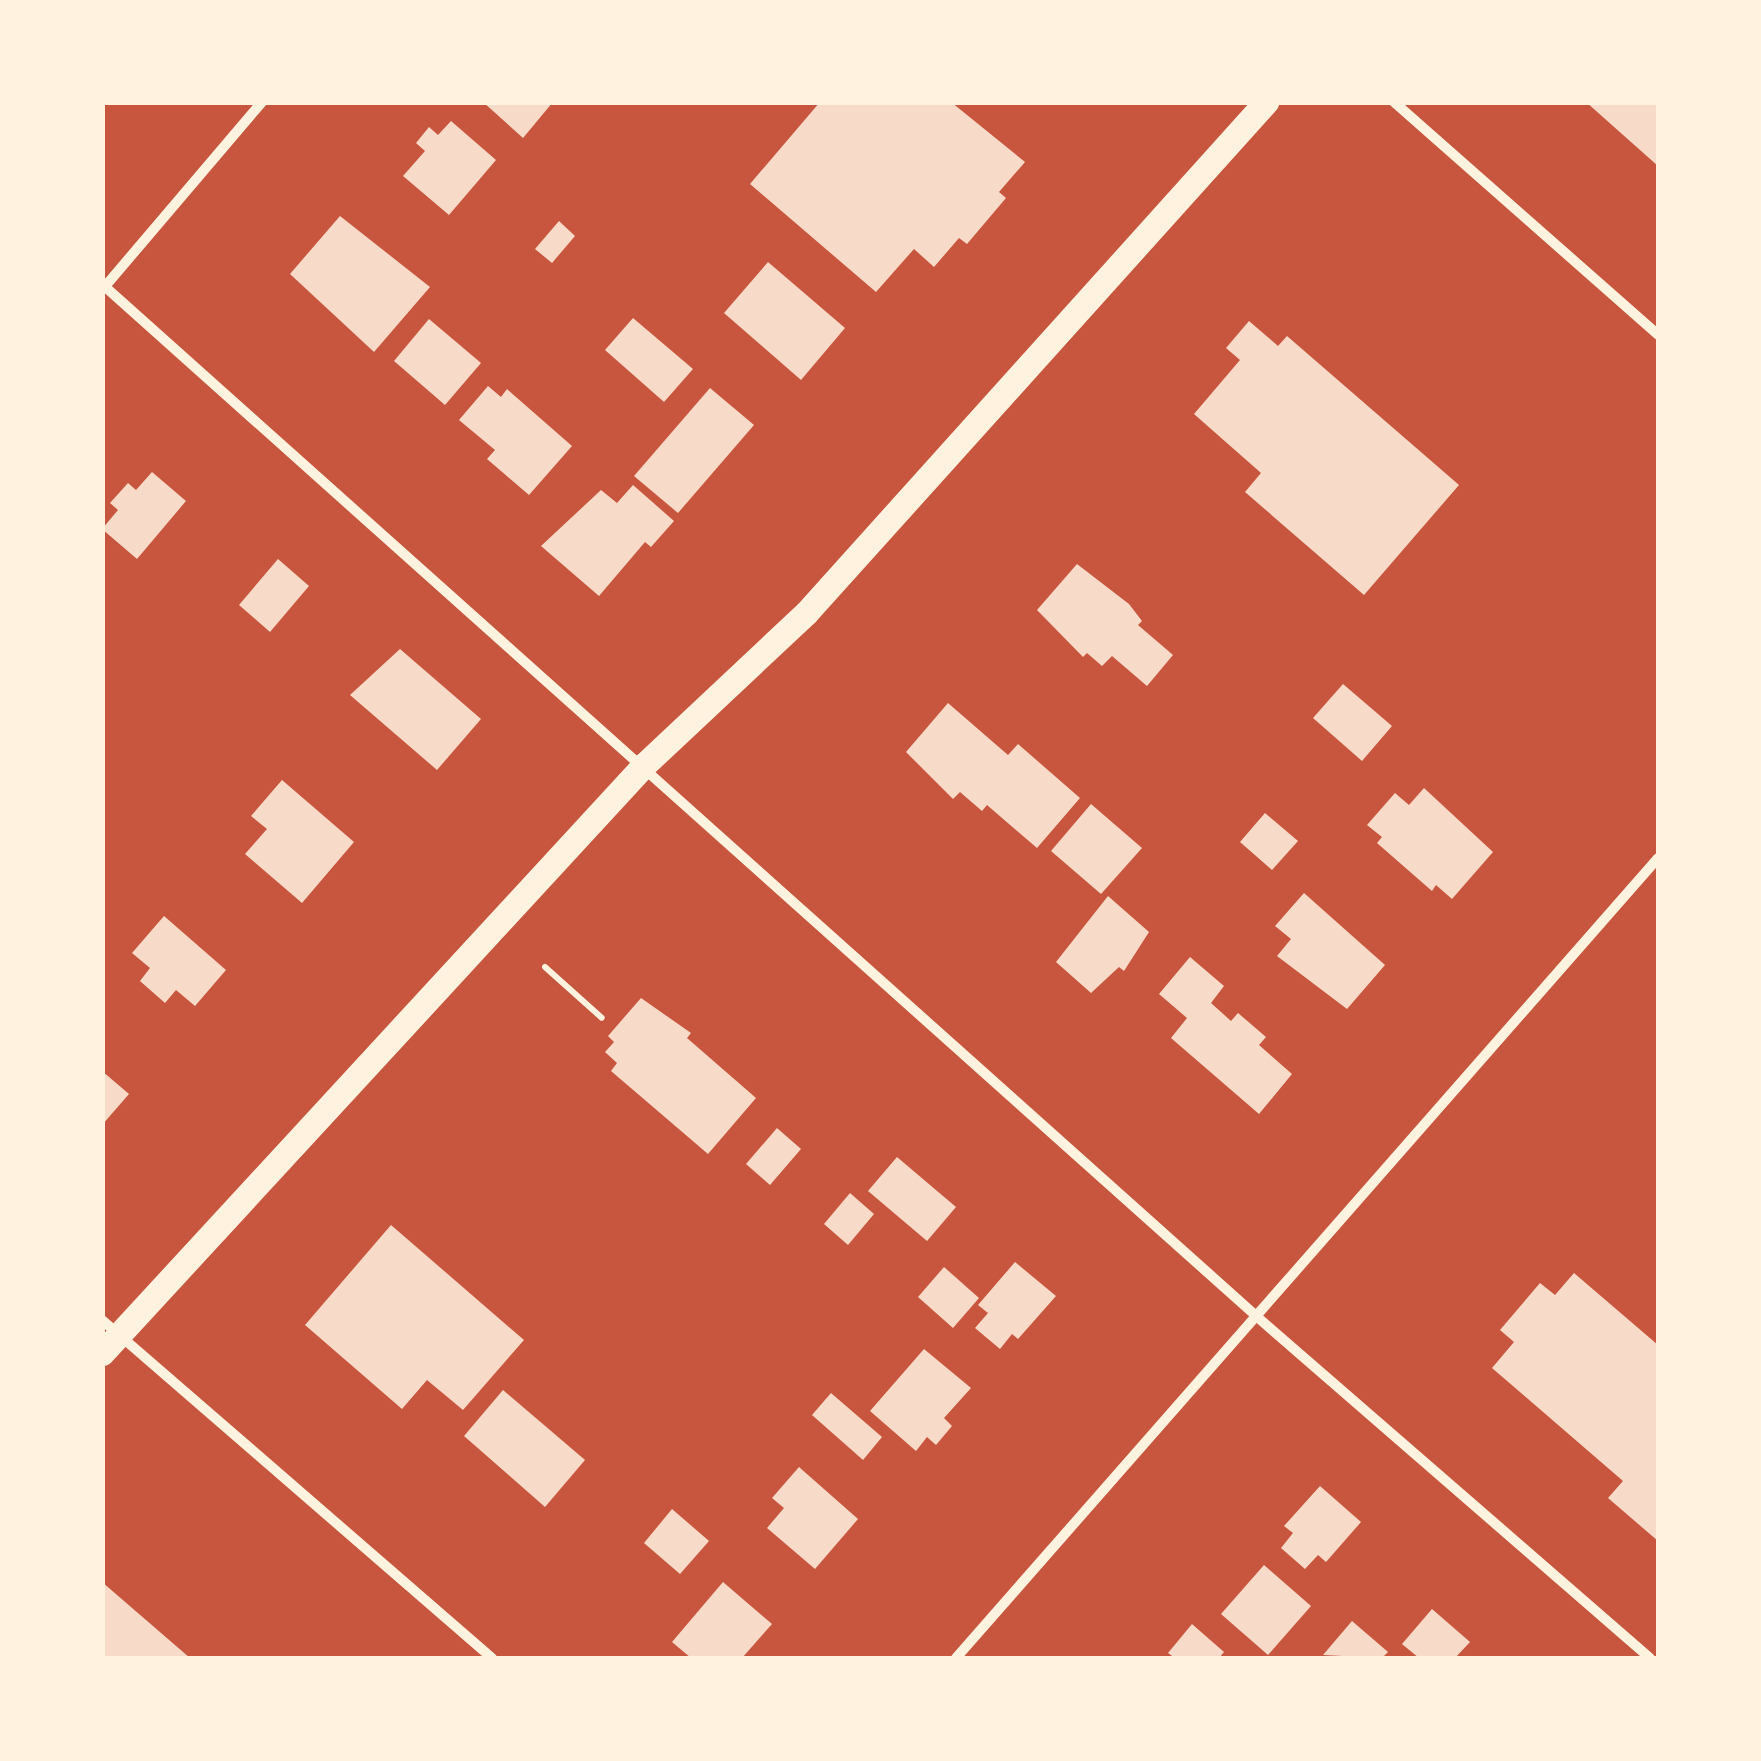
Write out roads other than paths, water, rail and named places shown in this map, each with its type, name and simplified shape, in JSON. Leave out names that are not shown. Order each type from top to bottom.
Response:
[{"type":"main road","points":[[108,1336],[644,765],[806,613],[1266,102]]},
{"type":"street","points":[[262,102],[103,287],[644,765],[1255,1315],[1650,1658]]},
{"type":"street","points":[[1394,102],[1658,335]]},
{"type":"street","points":[[956,1658],[1255,1315],[1312,1260],[1658,858]]},
{"type":"street","points":[[108,1336],[492,1658]]}]
